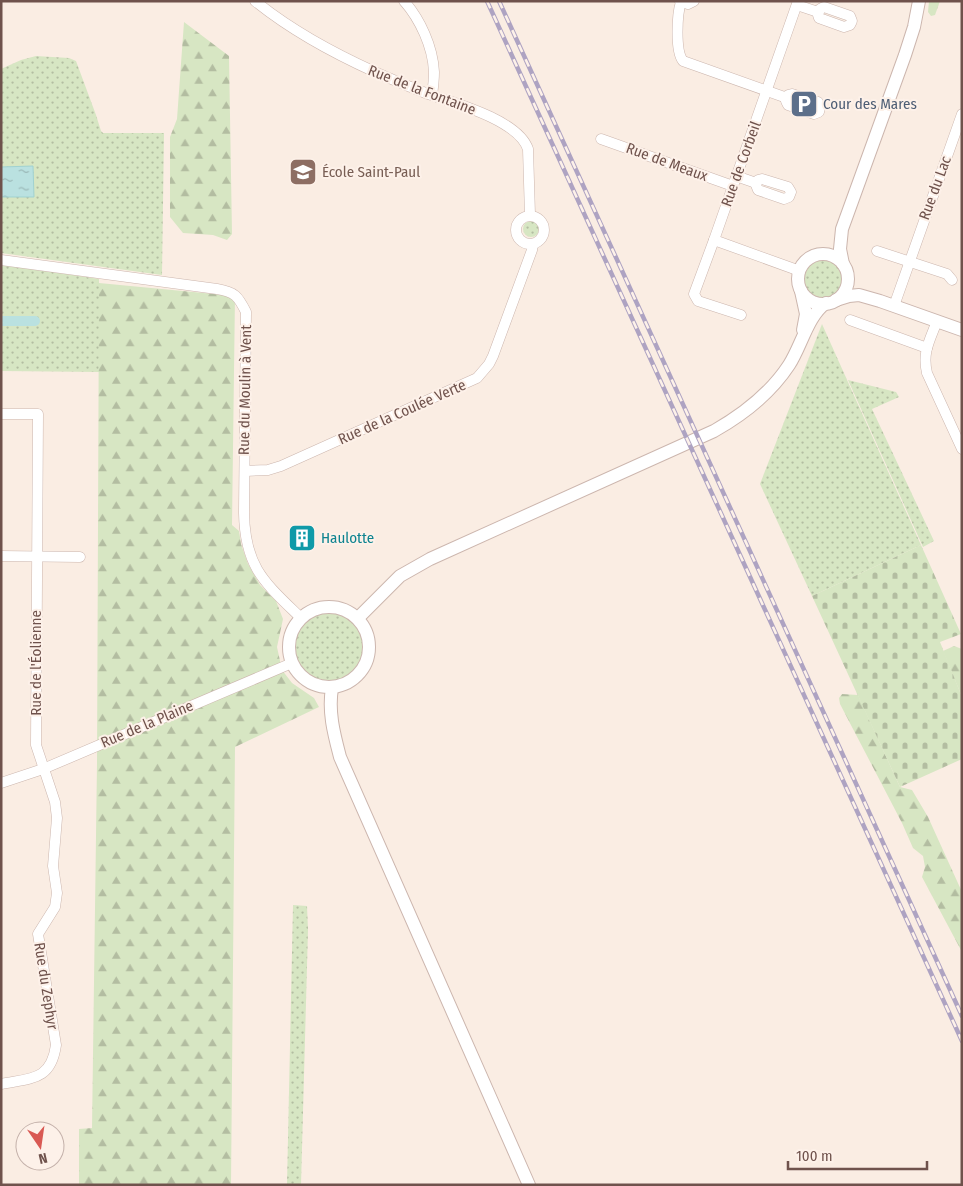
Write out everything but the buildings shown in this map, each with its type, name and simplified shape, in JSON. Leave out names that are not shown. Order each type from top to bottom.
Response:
[{"type":"street","name":"Rue de la Fontaine","points":[[255,1],[290,28],[310,40],[375,72],[432,95],[466,106],[498,121],[523,139],[528,149],[530,215]]},
{"type":"street","points":[[404,1],[414,12],[427,41],[434,71],[432,95]]},
{"type":"street","points":[[694,1],[688,4],[680,2],[678,52],[683,61],[787,98]]},
{"type":"street","points":[[358,618],[400,576],[430,559],[714,430],[732,421],[762,398],[790,365],[816,312],[842,296],[848,283],[840,249],[842,229],[914,27],[919,1]]},
{"type":"street","points":[[798,3],[818,12]]},
{"type":"street","name":"Rue de Corbeil","points":[[741,315],[698,301],[694,294],[798,3]]},
{"type":"street","name":"Rue du Lac","points":[[894,306],[962,114]]},
{"type":"street","name":"Rue de Meaux","points":[[600,139],[733,186]]},
{"type":"street","points":[[736,176],[756,183]]},
{"type":"street","points":[[530,215],[520,219],[517,223],[516,232],[520,240],[532,244]]},
{"type":"street","name":"Rue de la Coulée Verte","points":[[244,471],[268,470],[281,466],[477,378],[493,356],[532,250],[532,244],[543,237],[545,228],[541,220],[530,215]]},
{"type":"street","points":[[790,365],[803,330],[806,314],[800,286],[800,271],[808,260],[820,254],[828,247],[842,229]]},
{"type":"street","points":[[714,240],[800,271]]},
{"type":"street","points":[[877,251],[947,274],[952,280]]},
{"type":"street","points":[[820,254],[833,256],[845,267],[856,286],[880,301]]},
{"type":"street","name":"Rue du Moulin à Vent","points":[[1,260],[231,291],[241,301],[246,312],[244,529],[254,566],[264,581],[300,617]]},
{"type":"street","points":[[800,286],[802,292],[812,301],[831,302],[848,296],[859,296],[880,301],[962,330]]},
{"type":"street","points":[[850,320],[927,348]]},
{"type":"street","points":[[937,321],[924,360],[927,373],[962,449]]},
{"type":"street","name":"Rue de l'Éolienne","points":[[1,414],[38,414],[36,745],[43,769]]},
{"type":"street","points":[[1,556],[80,557]]},
{"type":"street","points":[[322,607],[335,607],[347,610],[358,618],[366,628],[370,641],[365,667],[356,677],[345,684],[332,688],[308,682],[298,674],[289,652],[289,640],[300,617],[322,607]]},
{"type":"street","name":"Rue de la Plaine","points":[[1,782],[43,769],[292,663]]},
{"type":"street","points":[[332,688],[330,707],[333,732],[340,757],[529,1185]]},
{"type":"street","name":"Rue du Zephyr","points":[[1,1084],[40,1076],[51,1064],[56,1045],[38,934],[55,907],[56,893],[53,866],[57,818],[55,802],[43,769]]},
{"type":"green space","points":[[929,1],[940,1],[935,15],[931,16],[928,12]]},
{"type":"green space","points":[[184,22],[229,56],[232,234],[227,240],[213,235],[183,233],[170,217],[170,137],[177,119]]},
{"type":"green space","points":[[36,56],[69,58],[76,61],[103,133],[164,133],[162,275],[1,253],[1,69]]},
{"type":"green space","points":[[528,221],[534,221],[539,226],[537,235],[528,237],[523,232],[523,226]]},
{"type":"green space","points":[[823,259],[838,265],[844,280],[838,295],[823,301],[808,295],[802,280],[808,265]]},
{"type":"green space","points":[[1,264],[99,279],[99,372],[1,371]]},
{"type":"green space","points":[[99,283],[235,296],[232,525],[239,531],[248,564],[260,585],[276,601],[283,619],[277,647],[282,670],[292,683],[314,698],[319,707],[235,747],[231,1185],[79,1185],[79,1129],[92,1128],[97,763]]},
{"type":"green space","points":[[822,324],[921,545],[812,596],[760,484]]},
{"type":"green space","points":[[848,380],[896,392],[899,397],[872,409],[934,541],[923,547]]},
{"type":"green space","points":[[921,545],[961,634],[940,642],[962,697],[962,759],[900,787],[812,596]]},
{"type":"green space","points":[[329,611],[342,614],[354,621],[361,633],[364,646],[361,659],[354,671],[342,678],[329,681],[316,678],[304,671],[297,659],[294,646],[297,633],[304,621],[316,614]]},
{"type":"green space","points":[[954,646],[962,649],[962,697],[943,651]]},
{"type":"green space","points":[[842,694],[858,695],[900,787],[912,790],[928,817],[962,892],[962,952],[922,877],[925,867],[923,856],[913,848],[840,704],[839,698]]},
{"type":"green space","points":[[293,905],[307,906],[308,930],[301,1185],[287,1185]]},
{"type":"water","points":[[33,166],[34,197],[1,197],[1,167]]},
{"type":"waterway","points":[[1,321],[35,321]]},
{"type":"railway","points":[[487,1],[962,1041]]},
{"type":"railway","points":[[499,1],[962,1016]]},
{"type":"place","name":"Cour des Mares","points":[[804,104]]},
{"type":"place","name":"École Saint-Paul","points":[[303,172]]},
{"type":"place","name":"Haulotte","points":[[302,538]]}]
